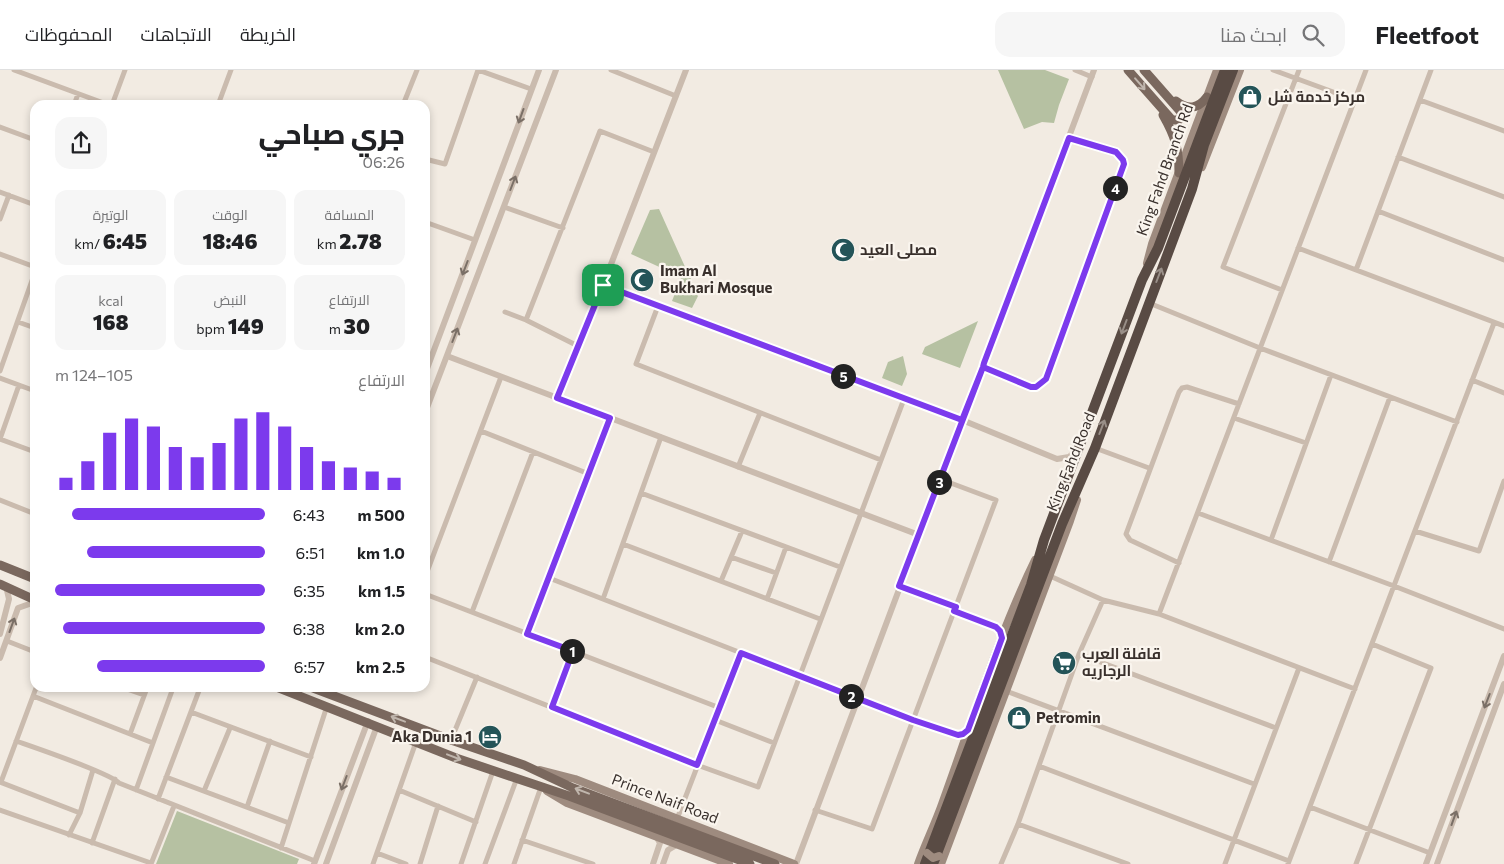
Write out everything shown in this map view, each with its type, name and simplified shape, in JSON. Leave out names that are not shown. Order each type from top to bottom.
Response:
[{"type":"highway","name":"King Fahd Road","points":[[926,864],[1031,584],[1044,540],[1142,280],[1158,248],[1225,70]]},
{"type":"highway","name":"King Fahd Road","points":[[938,862],[1062,524],[1095,448],[1192,189],[1204,145],[1233,70]]},
{"type":"main road","points":[[1128,70],[1172,120],[1179,120],[1182,113],[1144,70]]},
{"type":"main road","name":"King Fahd Branch Rd","points":[[1142,280],[1152,244],[1217,70]]},
{"type":"main road","name":"King Fahd Branch Rd","points":[[1192,189],[1211,146],[1240,70]]},
{"type":"main road","points":[[1162,90],[1187,108],[1200,105],[1207,97]]},
{"type":"main road","points":[[1153,98],[1176,140],[1179,173]]},
{"type":"main road","points":[[925,844],[930,858],[938,862],[946,850],[1050,576],[1085,472]]},
{"type":"main road","points":[[918,864],[942,805],[1002,638],[1044,540]]},
{"type":"main road","points":[[0,566],[30,577]]},
{"type":"main road","points":[[2,584],[30,598]]},
{"type":"main road","name":"Prince Naif Road","points":[[290,692],[493,771],[569,796],[750,864]]},
{"type":"main road","name":"Prince Naif Road","points":[[327,692],[452,740],[524,765],[574,779],[795,864]]},
{"type":"main road","name":"Prince Naif Road","points":[[524,765],[573,788],[774,864]]},
{"type":"main road","name":"Prince Naif Road","points":[[541,787],[567,803],[726,863]]},
{"type":"street","points":[[14,70],[95,100]]},
{"type":"street","points":[[112,100],[125,70]]},
{"type":"street","points":[[220,100],[232,70]]},
{"type":"street","points":[[405,100],[416,70]]},
{"type":"street","points":[[430,160],[445,164],[478,70],[531,89]]},
{"type":"street","points":[[430,361],[539,70]]},
{"type":"street","points":[[430,400],[556,70]]},
{"type":"street","points":[[612,70],[676,96]]},
{"type":"street","points":[[557,398],[686,70]]},
{"type":"street","points":[[795,864],[1093,73],[1075,70]]},
{"type":"street","points":[[1273,70],[1354,100]]},
{"type":"street","points":[[1282,290],[1223,267],[1299,70]]},
{"type":"street","points":[[1159,614],[1366,70]]},
{"type":"street","points":[[1356,270],[1431,70]]},
{"type":"street","points":[[76,100],[78,94]]},
{"type":"street","points":[[1420,100],[1504,131]]},
{"type":"street","points":[[0,127],[30,138]]},
{"type":"street","points":[[526,320],[600,131],[654,152]]},
{"type":"street","points":[[983,367],[1031,387],[1036,387],[1046,379],[1124,164],[1116,152],[1069,138]]},
{"type":"street","points":[[1398,157],[1504,197]]},
{"type":"street","points":[[0,192],[30,203]]},
{"type":"street","points":[[0,219],[9,195]]},
{"type":"street","points":[[504,208],[562,228]]},
{"type":"street","points":[[1378,211],[1504,260]]},
{"type":"street","points":[[430,224],[475,240]]},
{"type":"street","points":[[1298,248],[1504,326]]},
{"type":"street","points":[[0,254],[30,265]]},
{"type":"street","points":[[603,285],[962,420],[1057,459],[1068,457],[1079,448]]},
{"type":"street","points":[[0,372],[30,287]]},
{"type":"street","points":[[1149,303],[1260,348],[1456,422]]},
{"type":"street","points":[[658,306],[636,364],[881,460]]},
{"type":"street","points":[[505,312],[526,320],[578,346]]},
{"type":"street","points":[[18,322],[30,326]]},
{"type":"street","points":[[1039,766],[1289,862],[1494,322]]},
{"type":"street","points":[[447,356],[919,535]]},
{"type":"street","points":[[1271,540],[1331,374]]},
{"type":"street","points":[[430,564],[501,377]]},
{"type":"street","points":[[0,378],[30,389]]},
{"type":"street","points":[[1472,380],[1504,393]]},
{"type":"street","points":[[19,385],[0,439],[30,450]]},
{"type":"street","points":[[1179,563],[1130,540],[1126,534],[1149,468],[1182,388],[1187,387],[1239,404]]},
{"type":"street","points":[[1329,562],[1390,397]]},
{"type":"street","points":[[430,659],[697,765],[758,787],[904,399]]},
{"type":"street","points":[[738,467],[760,413]]},
{"type":"street","points":[[527,634],[610,418]]},
{"type":"street","points":[[1234,418],[1306,443]]},
{"type":"street","points":[[480,431],[589,474]]},
{"type":"street","points":[[603,599],[661,437]]},
{"type":"street","points":[[1095,448],[1149,468]]},
{"type":"street","points":[[472,612],[533,452]]},
{"type":"street","points":[[815,810],[872,829],[996,500],[940,479]]},
{"type":"street","points":[[1415,531],[1479,551],[1504,481]]},
{"type":"street","points":[[641,493],[840,567]]},
{"type":"street","points":[[0,500],[30,512]]},
{"type":"street","points":[[1198,513],[1504,629]]},
{"type":"street","points":[[721,581],[742,531]]},
{"type":"street","points":[[622,544],[820,619]]},
{"type":"street","points":[[767,599],[786,547]]},
{"type":"street","points":[[731,557],[776,573]]},
{"type":"street","points":[[1050,576],[1103,600],[1159,614],[1355,689]]},
{"type":"street","points":[[549,578],[913,720],[958,735],[968,730]]},
{"type":"street","points":[[0,634],[9,599],[2,584]]},
{"type":"street","points":[[899,586],[996,627],[1000,631],[1002,638]]},
{"type":"street","points":[[430,596],[720,708]]},
{"type":"street","points":[[1001,864],[1018,824],[1079,654],[1103,600]]},
{"type":"street","points":[[0,658],[18,608],[30,603]]},
{"type":"street","points":[[7,641],[30,650]]},
{"type":"street","points":[[1356,864],[1431,668],[1372,644]]},
{"type":"street","points":[[552,707],[573,651]]},
{"type":"street","points":[[677,819],[741,653]]},
{"type":"street","points":[[1079,654],[1276,728]]},
{"type":"street","points":[[1426,864],[1504,656]]},
{"type":"street","points":[[1225,864],[1298,668]]},
{"type":"street","points":[[452,740],[477,677]]},
{"type":"street","points":[[1437,864],[1504,684]]},
{"type":"street","points":[[1006,691],[1254,784]]},
{"type":"street","points":[[34,692],[0,782],[80,813]]},
{"type":"street","points":[[135,692],[144,695]]},
{"type":"street","points":[[130,734],[145,692]]},
{"type":"street","points":[[136,790],[172,692]]},
{"type":"street","points":[[158,799],[198,692]]},
{"type":"street","points":[[33,696],[153,743]]},
{"type":"street","points":[[281,848],[328,706]]},
{"type":"street","points":[[191,712],[311,757]]},
{"type":"street","points":[[715,720],[774,743]]},
{"type":"street","points":[[16,741],[93,770],[115,779],[118,783],[315,862],[368,721]]},
{"type":"street","points":[[329,863],[377,726]]},
{"type":"street","points":[[204,791],[230,728]]},
{"type":"street","points":[[247,807],[270,742]]},
{"type":"street","points":[[373,864],[416,742]]},
{"type":"street","points":[[353,759],[364,762]]},
{"type":"street","points":[[69,835],[80,813],[93,770]]},
{"type":"street","points":[[461,864],[493,771]]},
{"type":"street","points":[[166,777],[289,823]]},
{"type":"street","points":[[485,864],[517,778]]},
{"type":"street","points":[[92,843],[115,779]]},
{"type":"street","points":[[514,864],[541,787]]},
{"type":"street","points":[[399,790],[476,822]]},
{"type":"street","points":[[0,810],[151,863],[174,806]]},
{"type":"street","points":[[420,864],[438,806]]},
{"type":"street","points":[[1310,807],[1430,853]]},
{"type":"street","points":[[1018,824],[1128,864]]},
{"type":"street","points":[[653,864],[660,843],[656,836]]},
{"type":"street","points":[[522,840],[593,864]]},
{"type":"street","points":[[663,864],[668,850],[678,844]]},
{"type":"street","points":[[377,853],[406,864]]},
{"type":"green space","points":[[998,70],[1045,70],[1069,79],[1054,123],[1042,122],[1024,129]]},
{"type":"green space","points":[[659,209],[686,269],[679,276],[631,254],[650,210]]},
{"type":"green space","points":[[688,272],[698,296],[692,308],[672,301],[681,278]]},
{"type":"green space","points":[[978,321],[960,368],[922,354],[925,347]]},
{"type":"green space","points":[[903,356],[907,374],[902,386],[882,378],[888,362]]},
{"type":"green space","points":[[177,811],[299,859],[297,864],[156,864]]},
{"type":"place","name":"مركز خدمة شل","points":[[1250,97]]},
{"type":"place","name":"مصلى العيد","points":[[843,250]]},
{"type":"place","name":"Imam Al Bukhari Mosque","points":[[642,280]]},
{"type":"place","name":"قافلة العرب الرجاريه","points":[[1064,663]]},
{"type":"place","name":"Petromin","points":[[1019,718]]},
{"type":"place","name":"Aka Dunia 1","points":[[490,737]]},
{"type":"route","points":[[603,285],[557,398],[610,418],[527,634],[573,651],[552,707],[697,765],[741,653],[913,720],[958,735],[966,733],[1002,635],[996,627],[954,611],[956,607],[899,586],[983,367],[1069,138],[1116,152],[1120,155],[1124,164],[1046,379],[1036,387],[1031,387],[983,367],[962,420],[603,285]]}]
